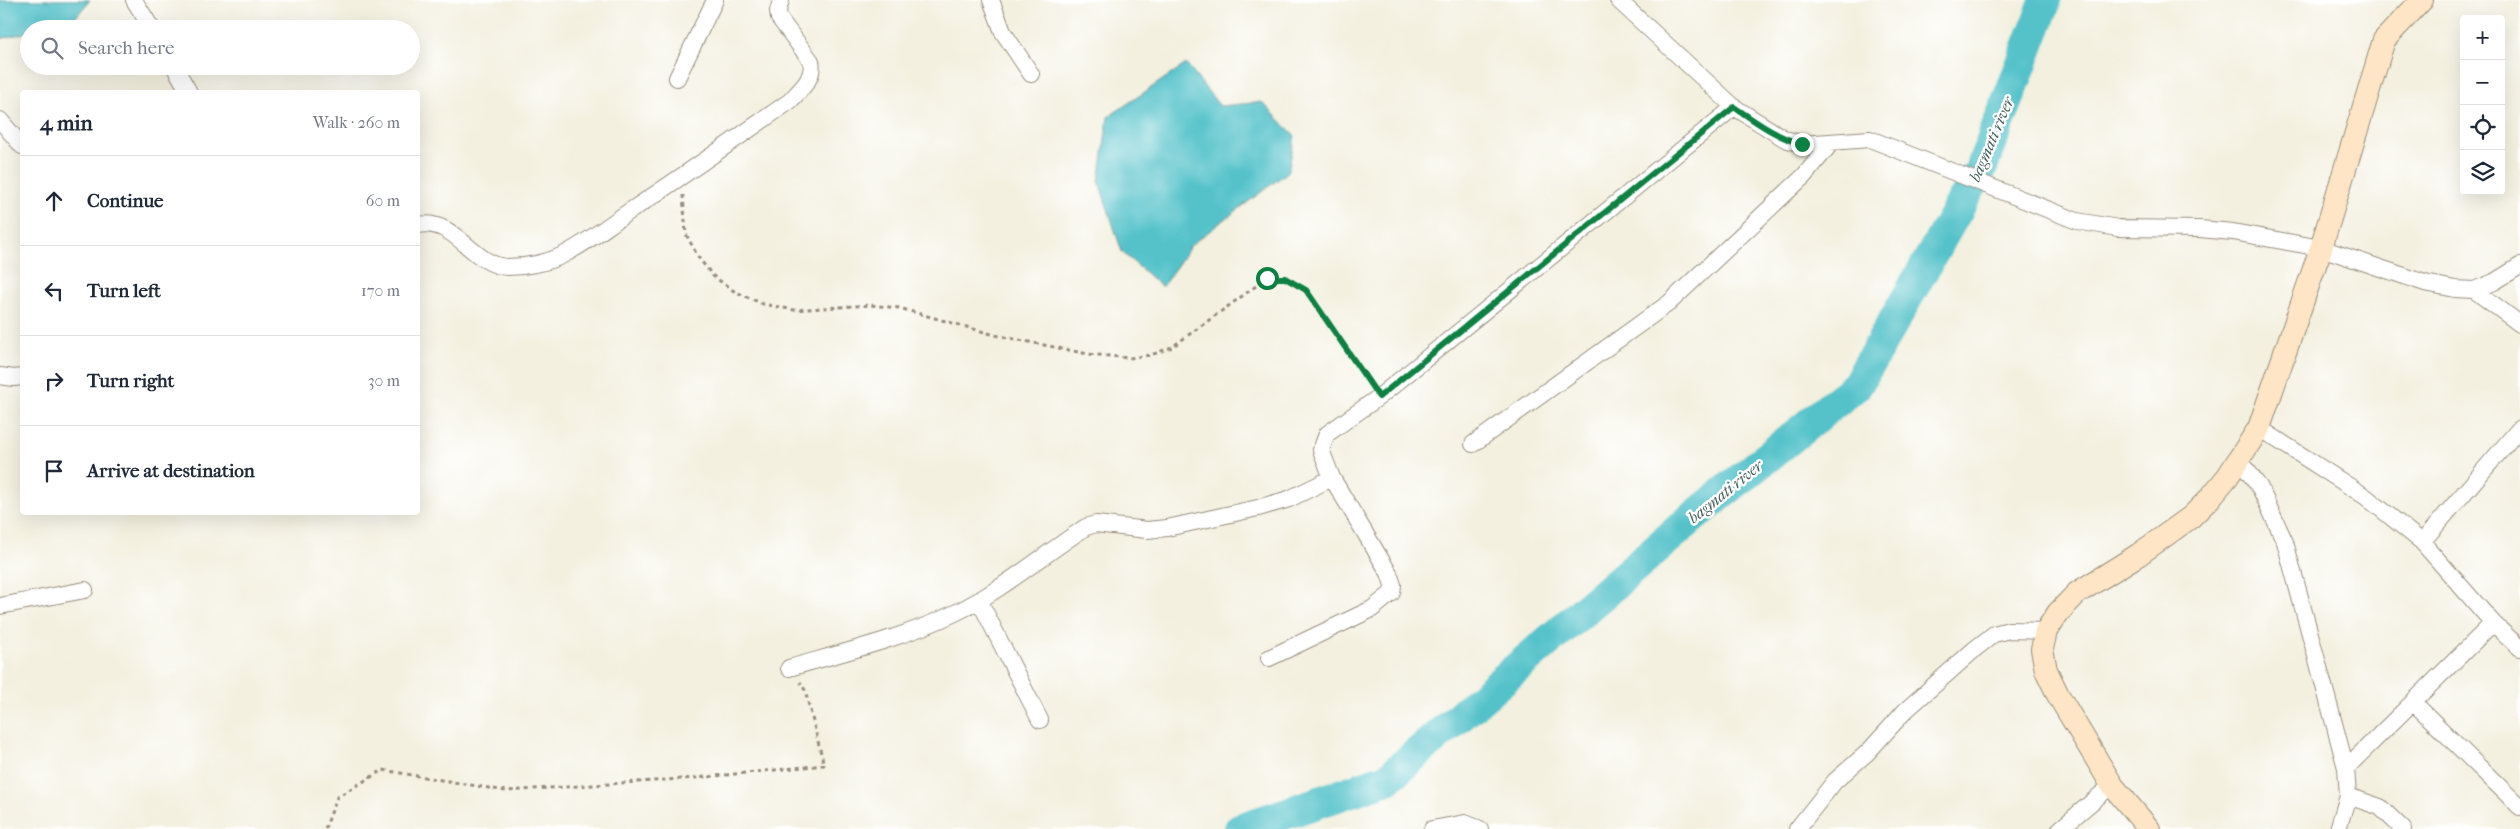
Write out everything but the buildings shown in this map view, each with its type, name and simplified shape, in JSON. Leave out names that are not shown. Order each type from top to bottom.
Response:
[{"type":"street","points":[[134,0],[146,20]]},
{"type":"street","points":[[678,78],[715,0]]},
{"type":"street","points":[[420,225],[437,225],[447,230],[480,256],[492,263],[505,267],[528,266],[562,255],[681,177],[790,101],[807,80],[812,69],[811,61],[779,18],[778,11],[781,0]]},
{"type":"street","points":[[991,0],[1003,32],[1031,74]]},
{"type":"street","points":[[1618,0],[1734,107],[1785,139],[1802,144],[1870,139],[2077,222],[2118,228],[2200,229],[2233,232],[2321,248],[2425,283],[2474,290],[2520,324]]},
{"type":"street","points":[[2148,829],[2112,785],[2046,670],[2042,648],[2046,631],[2058,613],[2078,592],[2138,555],[2191,517],[2210,498],[2259,428],[2321,248],[2384,40],[2422,0]]},
{"type":"street","points":[[179,75],[188,90]]},
{"type":"street","points":[[1269,658],[1372,609],[1392,593],[1393,584],[1389,572],[1332,478],[1321,450],[1324,439],[1379,397],[1734,107]]},
{"type":"street","points":[[0,120],[20,144]]},
{"type":"street","points":[[1473,444],[1669,303],[1804,176],[1832,142]]},
{"type":"street","points":[[2474,290],[2494,282],[2520,266]]},
{"type":"street","points":[[0,376],[20,377]]},
{"type":"street","points":[[2259,428],[2366,497],[2422,542],[2493,623],[2520,648]]},
{"type":"street","points":[[2422,542],[2520,428]]},
{"type":"street","points":[[2239,459],[2260,488],[2285,542],[2346,768],[2348,796],[2338,829]]},
{"type":"street","points":[[789,668],[870,646],[955,613],[978,600],[1086,527],[1096,524],[1147,530],[1167,528],[1258,508],[1289,499],[1332,478]]},
{"type":"street","points":[[0,606],[84,590]]},
{"type":"street","points":[[978,600],[1040,720]]},
{"type":"street","points":[[2346,768],[2493,623]]},
{"type":"street","points":[[1797,829],[1836,781],[1868,752],[1905,711],[1976,648],[1994,634],[2009,630],[2046,631]]},
{"type":"street","points":[[2413,702],[2520,807]]},
{"type":"street","points":[[2060,829],[2112,785]]},
{"type":"street","points":[[2348,796],[2380,807],[2404,829]]},
{"type":"street","points":[[1432,829],[1465,823],[1480,829]]},
{"type":"path","points":[[681,177],[686,234],[698,257],[713,276],[734,291],[762,304],[794,310],[870,305],[899,308],[995,335],[1088,354],[1129,358],[1152,355],[1172,347],[1267,278],[1285,278],[1306,290],[1379,397]]},
{"type":"path","points":[[325,829],[337,797],[383,770],[506,790],[696,778],[824,765],[805,690],[789,668]]},
{"type":"water","points":[[0,0],[90,0],[73,20],[20,20],[20,34],[0,39]]},
{"type":"water","points":[[1186,64],[1220,106],[1262,102],[1295,136],[1288,172],[1192,244],[1162,287],[1122,252],[1099,182],[1108,117]]},
{"type":"waterway","name":"bagmati river","points":[[1240,829],[1387,779],[1692,518],[1857,385],[1982,167],[2046,0]]},
{"type":"route","points":[[1267,278],[1285,278],[1306,290],[1379,397],[1438,346],[1511,289],[1734,107],[1770,132],[1802,144]]}]
